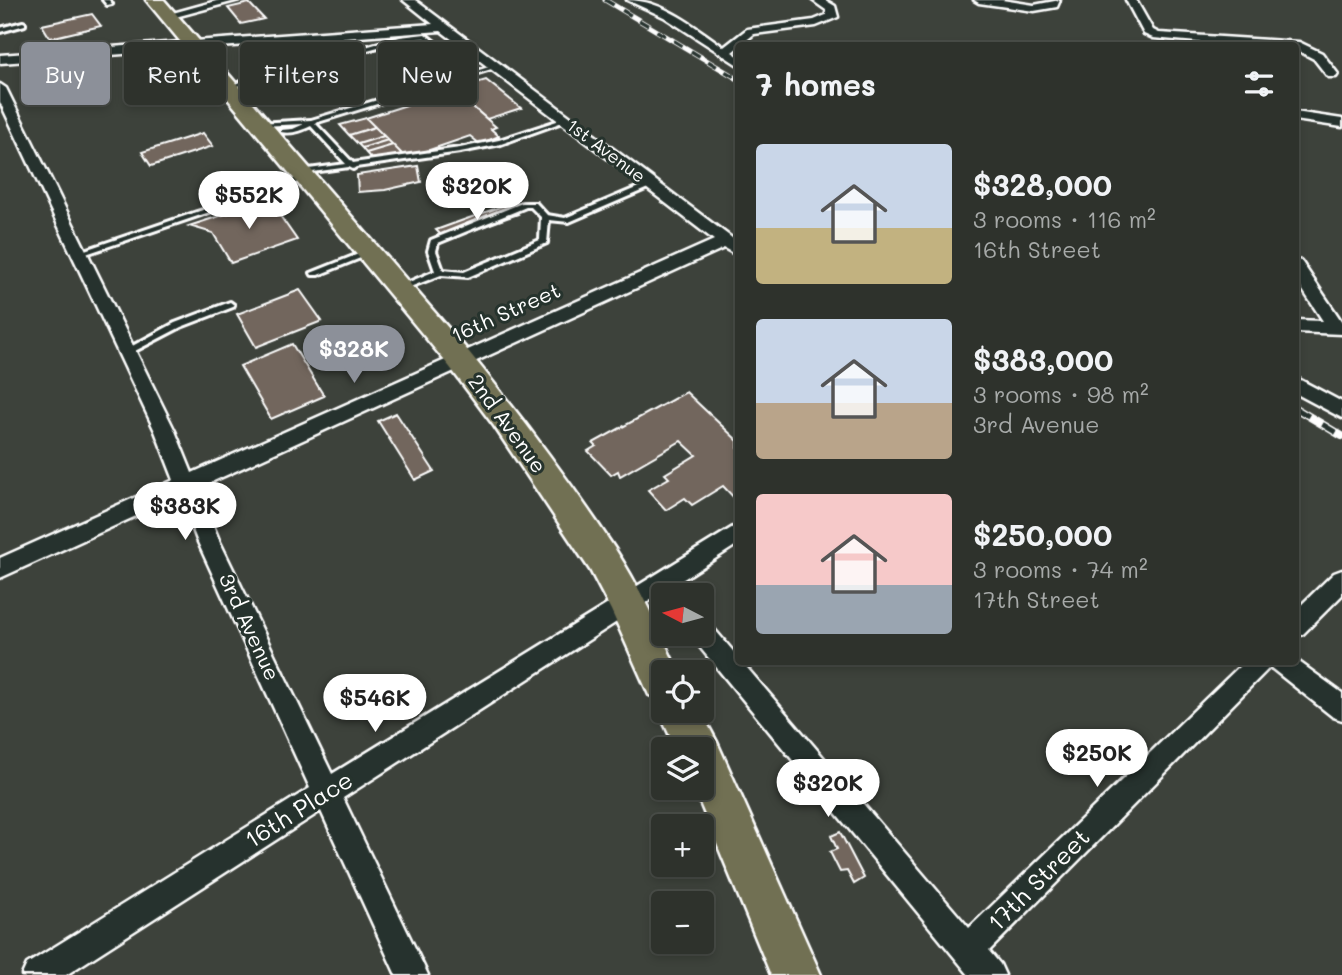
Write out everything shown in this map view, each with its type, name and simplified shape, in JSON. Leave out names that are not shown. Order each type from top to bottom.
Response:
[{"type":"main road","name":"2nd Avenue","points":[[162,8],[190,42]]},
{"type":"main road","name":"2nd Avenue","points":[[226,85],[271,130],[303,175],[459,359],[520,439],[603,560],[651,594]]},
{"type":"main road","points":[[714,785],[796,975]]},
{"type":"street","points":[[162,8],[234,0]]},
{"type":"street","name":"1st Avenue","points":[[408,0],[732,246]]},
{"type":"street","points":[[632,0],[668,15],[735,59]]},
{"type":"street","points":[[737,42],[751,31],[816,23],[832,17],[831,8],[817,0]]},
{"type":"street","points":[[979,0],[1034,9],[1053,5],[1055,0]]},
{"type":"street","points":[[1131,0],[1147,32],[1157,36],[1230,42]]},
{"type":"street","points":[[226,43],[443,27]]},
{"type":"street","points":[[725,52],[735,44]]},
{"type":"street","points":[[1299,46],[1311,51],[1332,74]]},
{"type":"street","points":[[0,59],[124,49]]},
{"type":"street","name":"3rd Avenue","points":[[0,88],[128,351],[165,431],[208,540],[412,975]]},
{"type":"street","points":[[1299,117],[1342,123]]},
{"type":"street","name":"16th Street","points":[[0,568],[459,359],[732,246]]},
{"type":"street","points":[[1299,271],[1339,327]]},
{"type":"street","points":[[1299,326],[1339,327]]},
{"type":"street","points":[[1299,386],[1342,411]]},
{"type":"street","name":"16th Place","points":[[667,583],[735,535]]},
{"type":"street","points":[[1299,623],[1342,580]]},
{"type":"street","name":"16th Place","points":[[38,975],[651,594]]},
{"type":"street","points":[[714,646],[989,975]]},
{"type":"street","name":"17th Street","points":[[967,951],[1257,665]]},
{"type":"street","points":[[1284,665],[1342,708]]},
{"type":"lane","points":[[0,30],[23,24]]},
{"type":"lane","points":[[336,35],[343,42]]},
{"type":"lane","points":[[389,42],[425,36],[432,42]]},
{"type":"lane","points":[[477,72],[495,67]]},
{"type":"lane","points":[[228,87],[240,84]]},
{"type":"lane","points":[[271,130],[311,122],[378,102]]},
{"type":"lane","points":[[80,253],[303,175],[501,142],[565,120]]},
{"type":"lane","points":[[271,130],[294,131],[307,127],[311,122]]},
{"type":"lane","points":[[311,122],[353,167]]},
{"type":"lane","points":[[271,130],[300,123]]},
{"type":"lane","points":[[440,272],[432,251],[434,242],[525,205],[533,205],[545,217],[566,220],[651,186]]},
{"type":"lane","points":[[399,288],[440,272],[465,275],[544,241],[545,217]]},
{"type":"lane","points":[[315,273],[369,253]]},
{"type":"lane","points":[[128,351],[230,304]]},
{"type":"building","points":[[249,3],[264,19],[241,24],[228,8]]},
{"type":"building","points":[[92,14],[101,26],[50,38],[42,25]]},
{"type":"building","points":[[486,80],[521,108],[487,119],[471,105],[477,105],[477,83]]},
{"type":"building","points":[[406,105],[470,105],[496,127],[491,129],[499,136],[480,144],[470,136],[406,158],[366,118]]},
{"type":"building","points":[[366,118],[375,127],[349,135],[340,125]]},
{"type":"building","points":[[375,127],[384,136],[358,144],[349,135]]},
{"type":"building","points":[[203,133],[213,146],[151,166],[142,152]]},
{"type":"building","points":[[384,136],[388,140],[362,148],[358,144]]},
{"type":"building","points":[[388,140],[393,145],[366,153],[362,148]]},
{"type":"building","points":[[393,145],[402,154],[375,163],[366,153]]},
{"type":"building","points":[[418,166],[421,182],[385,190],[358,192],[357,175]]},
{"type":"building","points":[[269,200],[297,240],[231,263],[213,233],[189,226]]},
{"type":"building","points":[[508,204],[518,214],[446,240],[436,230]]},
{"type":"building","points":[[300,290],[322,321],[256,347],[237,314]]},
{"type":"building","points":[[292,344],[324,396],[271,419],[240,366]]},
{"type":"building","points":[[686,392],[735,438],[735,499],[723,486],[692,505],[685,498],[666,510],[648,490],[669,478],[665,474],[696,455],[681,441],[620,476],[618,471],[611,475],[588,451],[596,446],[593,443]]},
{"type":"building","points":[[396,413],[434,471],[415,480],[378,421]]},
{"type":"building","points":[[840,832],[864,878],[854,884],[847,871],[840,872],[830,852],[837,849],[831,836]]},
{"type":"railway","points":[[605,0],[735,77]]},
{"type":"railway","points":[[1299,410],[1342,436]]}]
